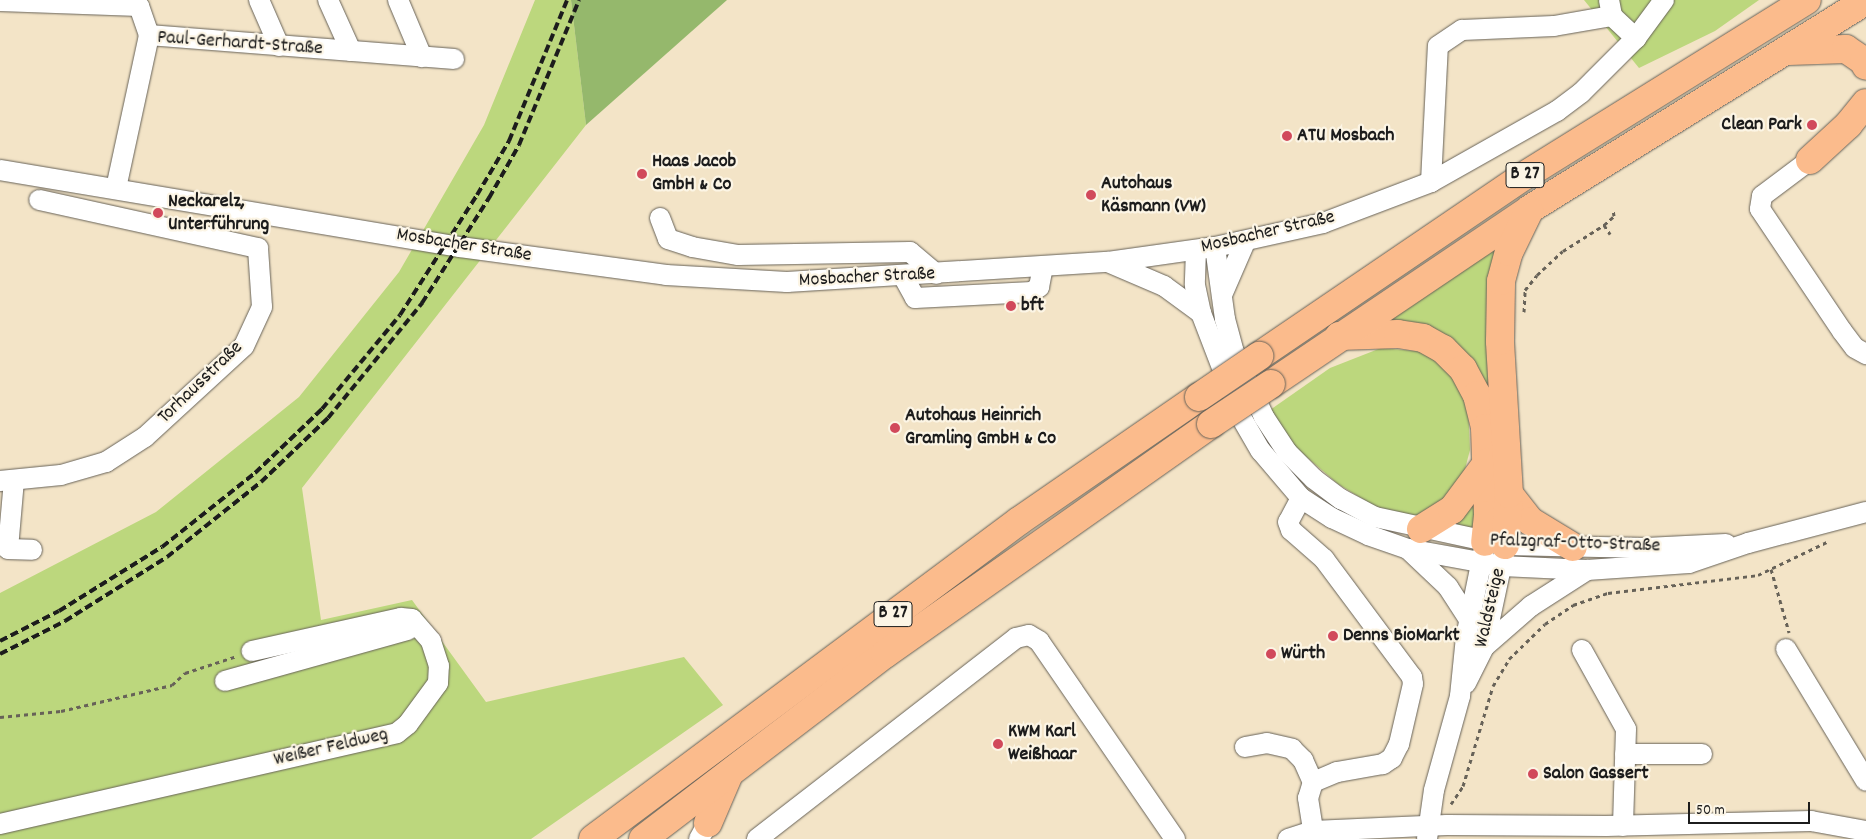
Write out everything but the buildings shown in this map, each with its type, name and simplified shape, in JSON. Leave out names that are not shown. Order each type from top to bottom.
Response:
[{"type":"highway","name":"B 27","points":[[643,839],[730,770],[909,637],[1339,336],[1530,209],[1866,1]]},
{"type":"highway","name":"B 27","points":[[593,839],[1019,521],[1524,176],[1802,2]]},
{"type":"highway","points":[[1785,52],[1846,49],[1864,61],[1866,66]]},
{"type":"highway","points":[[1810,160],[1848,124],[1866,103]]},
{"type":"highway","points":[[1810,160],[1816,160],[1866,125]]},
{"type":"highway","points":[[1494,554],[1508,494],[1500,341],[1501,281],[1510,252],[1530,209]]},
{"type":"highway","points":[[1339,336],[1398,334],[1423,338],[1443,349],[1463,369],[1477,396],[1485,428],[1494,554]]},
{"type":"highway","points":[[1415,539],[1452,510],[1487,463]]},
{"type":"highway","points":[[1508,494],[1530,521],[1573,547]]},
{"type":"highway","points":[[703,831],[730,770]]},
{"type":"street","points":[[259,0],[279,46]]},
{"type":"street","points":[[328,0],[351,51]]},
{"type":"street","points":[[398,0],[422,57]]},
{"type":"street","name":"Mosbacher Straße","points":[[0,170],[460,246],[666,275],[787,282],[1108,262],[1245,242],[1323,223],[1431,182],[1563,107],[1605,72],[1636,38],[1664,0]]},
{"type":"street","points":[[0,1],[139,6],[149,35]]},
{"type":"street","points":[[1431,182],[1438,46],[1462,30],[1554,26],[1611,8],[1636,38]]},
{"type":"street","name":"Paul-Gerhardt-Straße","points":[[116,188],[149,35],[454,59]]},
{"type":"street","points":[[1810,160],[1762,196],[1760,209],[1842,331],[1855,348],[1866,354]]},
{"type":"street","name":"Torhausstraße","points":[[7,481],[61,475],[106,462],[145,437],[244,346],[262,307],[258,248],[40,200]]},
{"type":"street","points":[[660,218],[668,239],[692,247],[738,255],[910,252],[936,274]]},
{"type":"street","points":[[1221,297],[1245,242]]},
{"type":"street","name":"Pfalzgraf-Otto-Straße","points":[[1205,249],[1221,297],[1234,352],[1264,418],[1287,452],[1314,479],[1341,499],[1415,539]]},
{"type":"street","name":"Pfalzgraf-Otto-Straße","points":[[1205,249],[1195,285],[1201,313],[1241,418],[1275,470],[1301,498],[1332,518],[1415,539],[1587,570],[1689,563],[1748,542],[1866,512]]},
{"type":"street","points":[[1108,262],[1164,286],[1201,313]]},
{"type":"street","points":[[903,276],[915,298],[1032,292],[1039,287],[1044,267]]},
{"type":"street","points":[[7,481],[8,549],[32,550]]},
{"type":"street","points":[[1301,498],[1288,522],[1291,530],[1324,559],[1412,677],[1413,684],[1399,744],[1392,758],[1383,764],[1337,772],[1313,782]]},
{"type":"street","points":[[1415,539],[1470,621]]},
{"type":"street","name":"Pfalzgraf-Otto-Straße","points":[[1494,554],[1573,547],[1748,542]]},
{"type":"street","name":"Waldsteige","points":[[1427,832],[1460,696],[1470,621],[1494,554]]},
{"type":"street","name":"Waldsteige","points":[[1460,696],[1484,647],[1494,554]]},
{"type":"street","points":[[1484,647],[1532,606],[1587,570]]},
{"type":"street","points":[[252,652],[401,618],[412,619],[421,627]]},
{"type":"street","points":[[225,681],[421,627]]},
{"type":"street","name":"Weißer Feldweg","points":[[0,824],[398,733],[428,699],[446,669],[421,627]]},
{"type":"street","points":[[756,839],[1016,638],[1029,635],[1039,641],[1174,839]]},
{"type":"street","points":[[1786,649],[1866,781]]},
{"type":"street","points":[[1582,650],[1626,729],[1623,826]]},
{"type":"street","points":[[1245,747],[1267,743],[1292,749],[1304,760],[1313,782],[1308,804],[1313,831]]},
{"type":"street","points":[[1625,754],[1702,754]]},
{"type":"street","points":[[1288,839],[1313,831],[1597,833],[1623,826],[1811,821],[1864,824]]},
{"type":"path","points":[[1524,316],[1525,290],[1537,275],[1563,251],[1604,225],[1614,216],[1613,209]]},
{"type":"path","points":[[1604,225],[1610,234]]},
{"type":"path","points":[[1463,786],[1493,686],[1509,659],[1545,624],[1573,605],[1608,593],[1758,575],[1830,540],[1840,520]]},
{"type":"path","points":[[1770,569],[1792,640],[1786,649]]},
{"type":"path","points":[[0,717],[61,711],[172,685],[185,673],[252,652]]},
{"type":"green space","points":[[535,0],[571,0],[586,125],[302,488],[321,620],[412,600],[486,702],[684,657],[723,705],[531,839],[0,839],[0,593],[156,512],[299,397],[399,272],[484,125]]},
{"type":"green space","points":[[571,0],[727,0],[586,125]]},
{"type":"green space","points":[[1584,0],[1759,0],[1715,31],[1639,68]]},
{"type":"green space","points":[[1510,237],[1500,465],[1480,379],[1379,325]]},
{"type":"green space","points":[[1381,348],[1428,352],[1455,372],[1468,404],[1470,450],[1459,492],[1429,515],[1405,515],[1374,506],[1338,484],[1288,441],[1270,410],[1330,368]]},
{"type":"green space","points":[[1477,488],[1477,529],[1447,525]]},
{"type":"railway","points":[[0,641],[59,611],[162,547],[255,473],[322,409],[400,315],[477,195],[509,141],[567,0]]},
{"type":"railway","points":[[0,654],[65,621],[167,557],[261,482],[328,418],[422,303],[489,198],[519,145],[579,0]]},
{"type":"place","name":"Clean Park","points":[[1812,125]]},
{"type":"place","name":"ATU Mosbach","points":[[1287,136]]},
{"type":"place","name":"Haas Jacob GmbH & Co","points":[[642,174]]},
{"type":"place","name":"Autohaus Käsmann (VW)","points":[[1091,195]]},
{"type":"place","name":"Neckarelz, Unterführung","points":[[158,213]]},
{"type":"place","name":"bft","points":[[1011,306]]},
{"type":"place","name":"Autohaus Heinrich Gramling GmbH & Co","points":[[895,428]]},
{"type":"place","name":"Denns BioMarkt","points":[[1333,636]]},
{"type":"place","name":"Würth","points":[[1271,654]]},
{"type":"place","name":"KWM Karl Weißhaar","points":[[998,744]]},
{"type":"place","name":"Salon Gassert","points":[[1533,774]]}]
